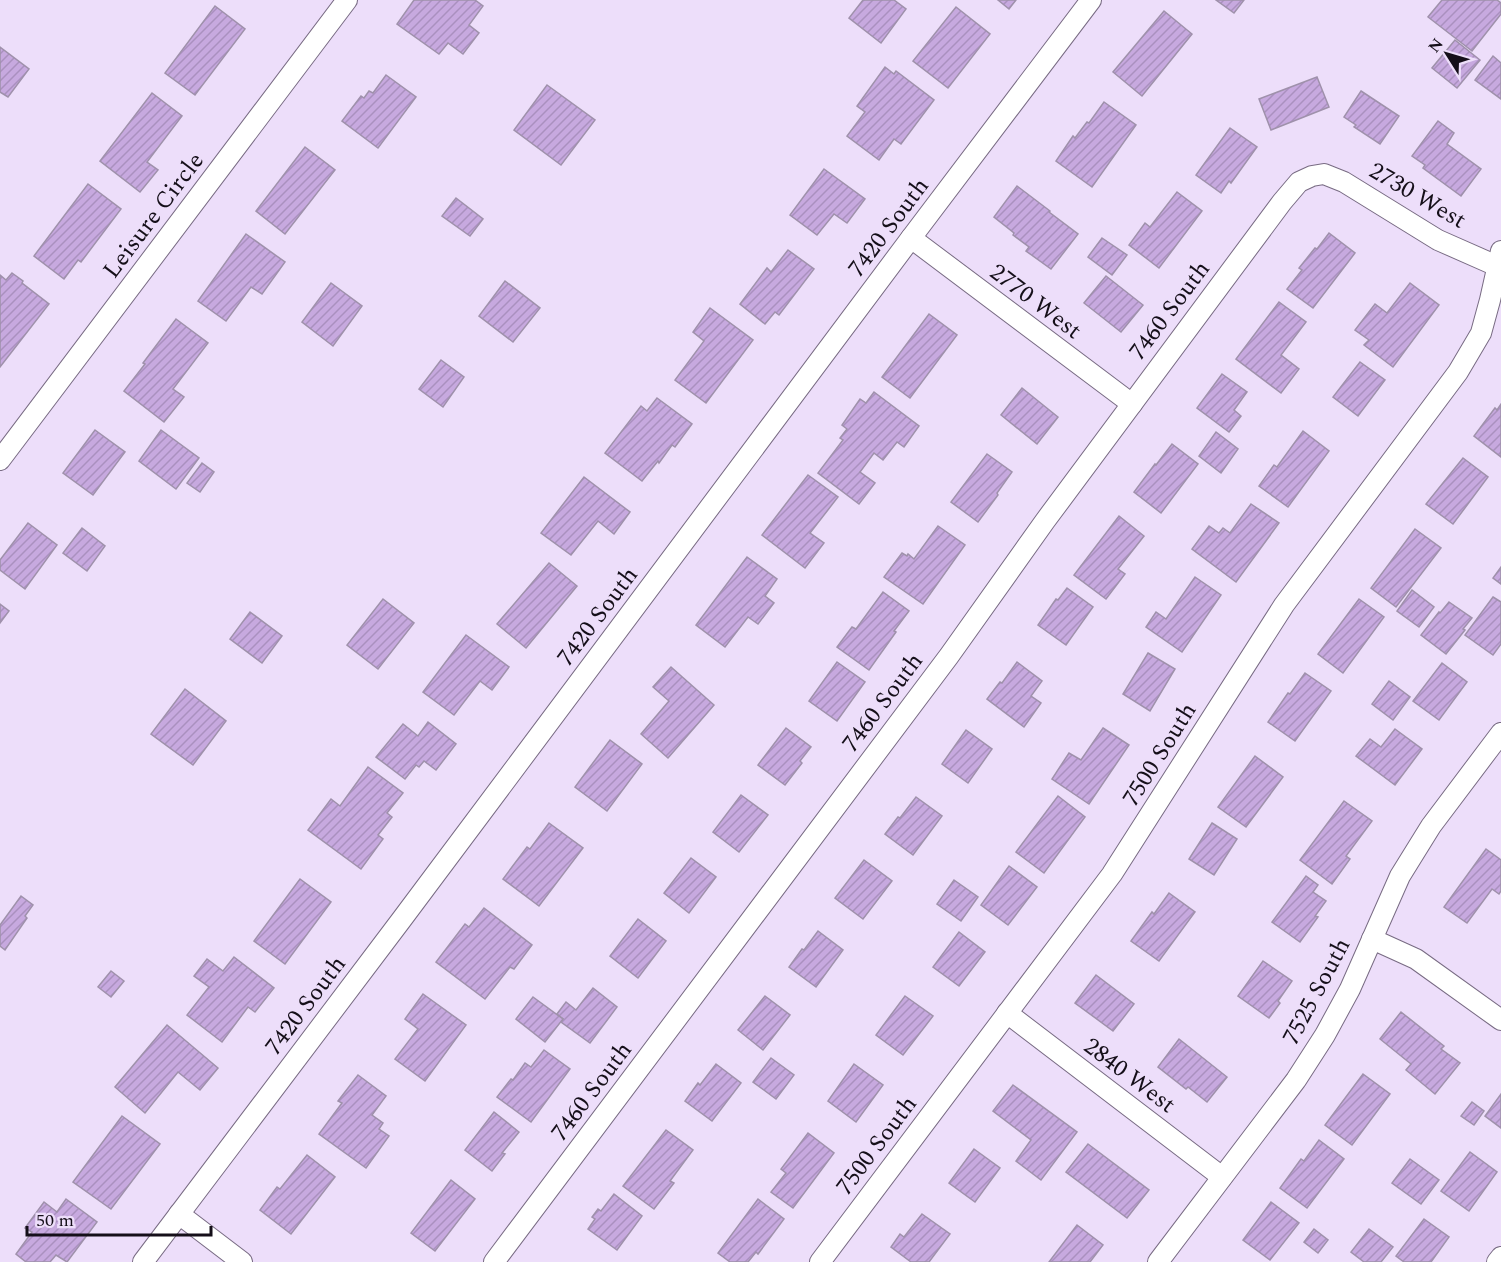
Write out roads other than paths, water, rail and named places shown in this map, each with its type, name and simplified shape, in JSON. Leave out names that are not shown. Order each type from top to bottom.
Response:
[{"type":"street","name":"Leisure Circle","points":[[0,460],[347,0]]},
{"type":"street","name":"7420 South","points":[[142,1262],[1091,0]]},
{"type":"street","name":"2730 West","points":[[1312,176],[1324,174],[1344,182],[1438,240],[1499,258]]},
{"type":"street","name":"7460 South","points":[[494,1262],[949,656],[1045,521],[1282,202],[1299,182],[1312,176]]},
{"type":"street","name":"2770 West","points":[[911,238],[1132,404]]},
{"type":"street","name":"7500 South","points":[[820,1262],[1112,874],[1284,606],[1458,372],[1481,333],[1499,258]]},
{"type":"street","name":"7525 South","points":[[1158,1262],[1296,1080],[1325,1035],[1350,988],[1400,876],[1431,826],[1501,734]]},
{"type":"street","points":[[1372,939],[1416,959],[1501,1020]]},
{"type":"street","name":"2840 West","points":[[1007,1013],[1222,1177]]},
{"type":"street","points":[[179,1214],[242,1262]]},
{"type":"street","points":[[1497,1262],[1501,1257]]}]
